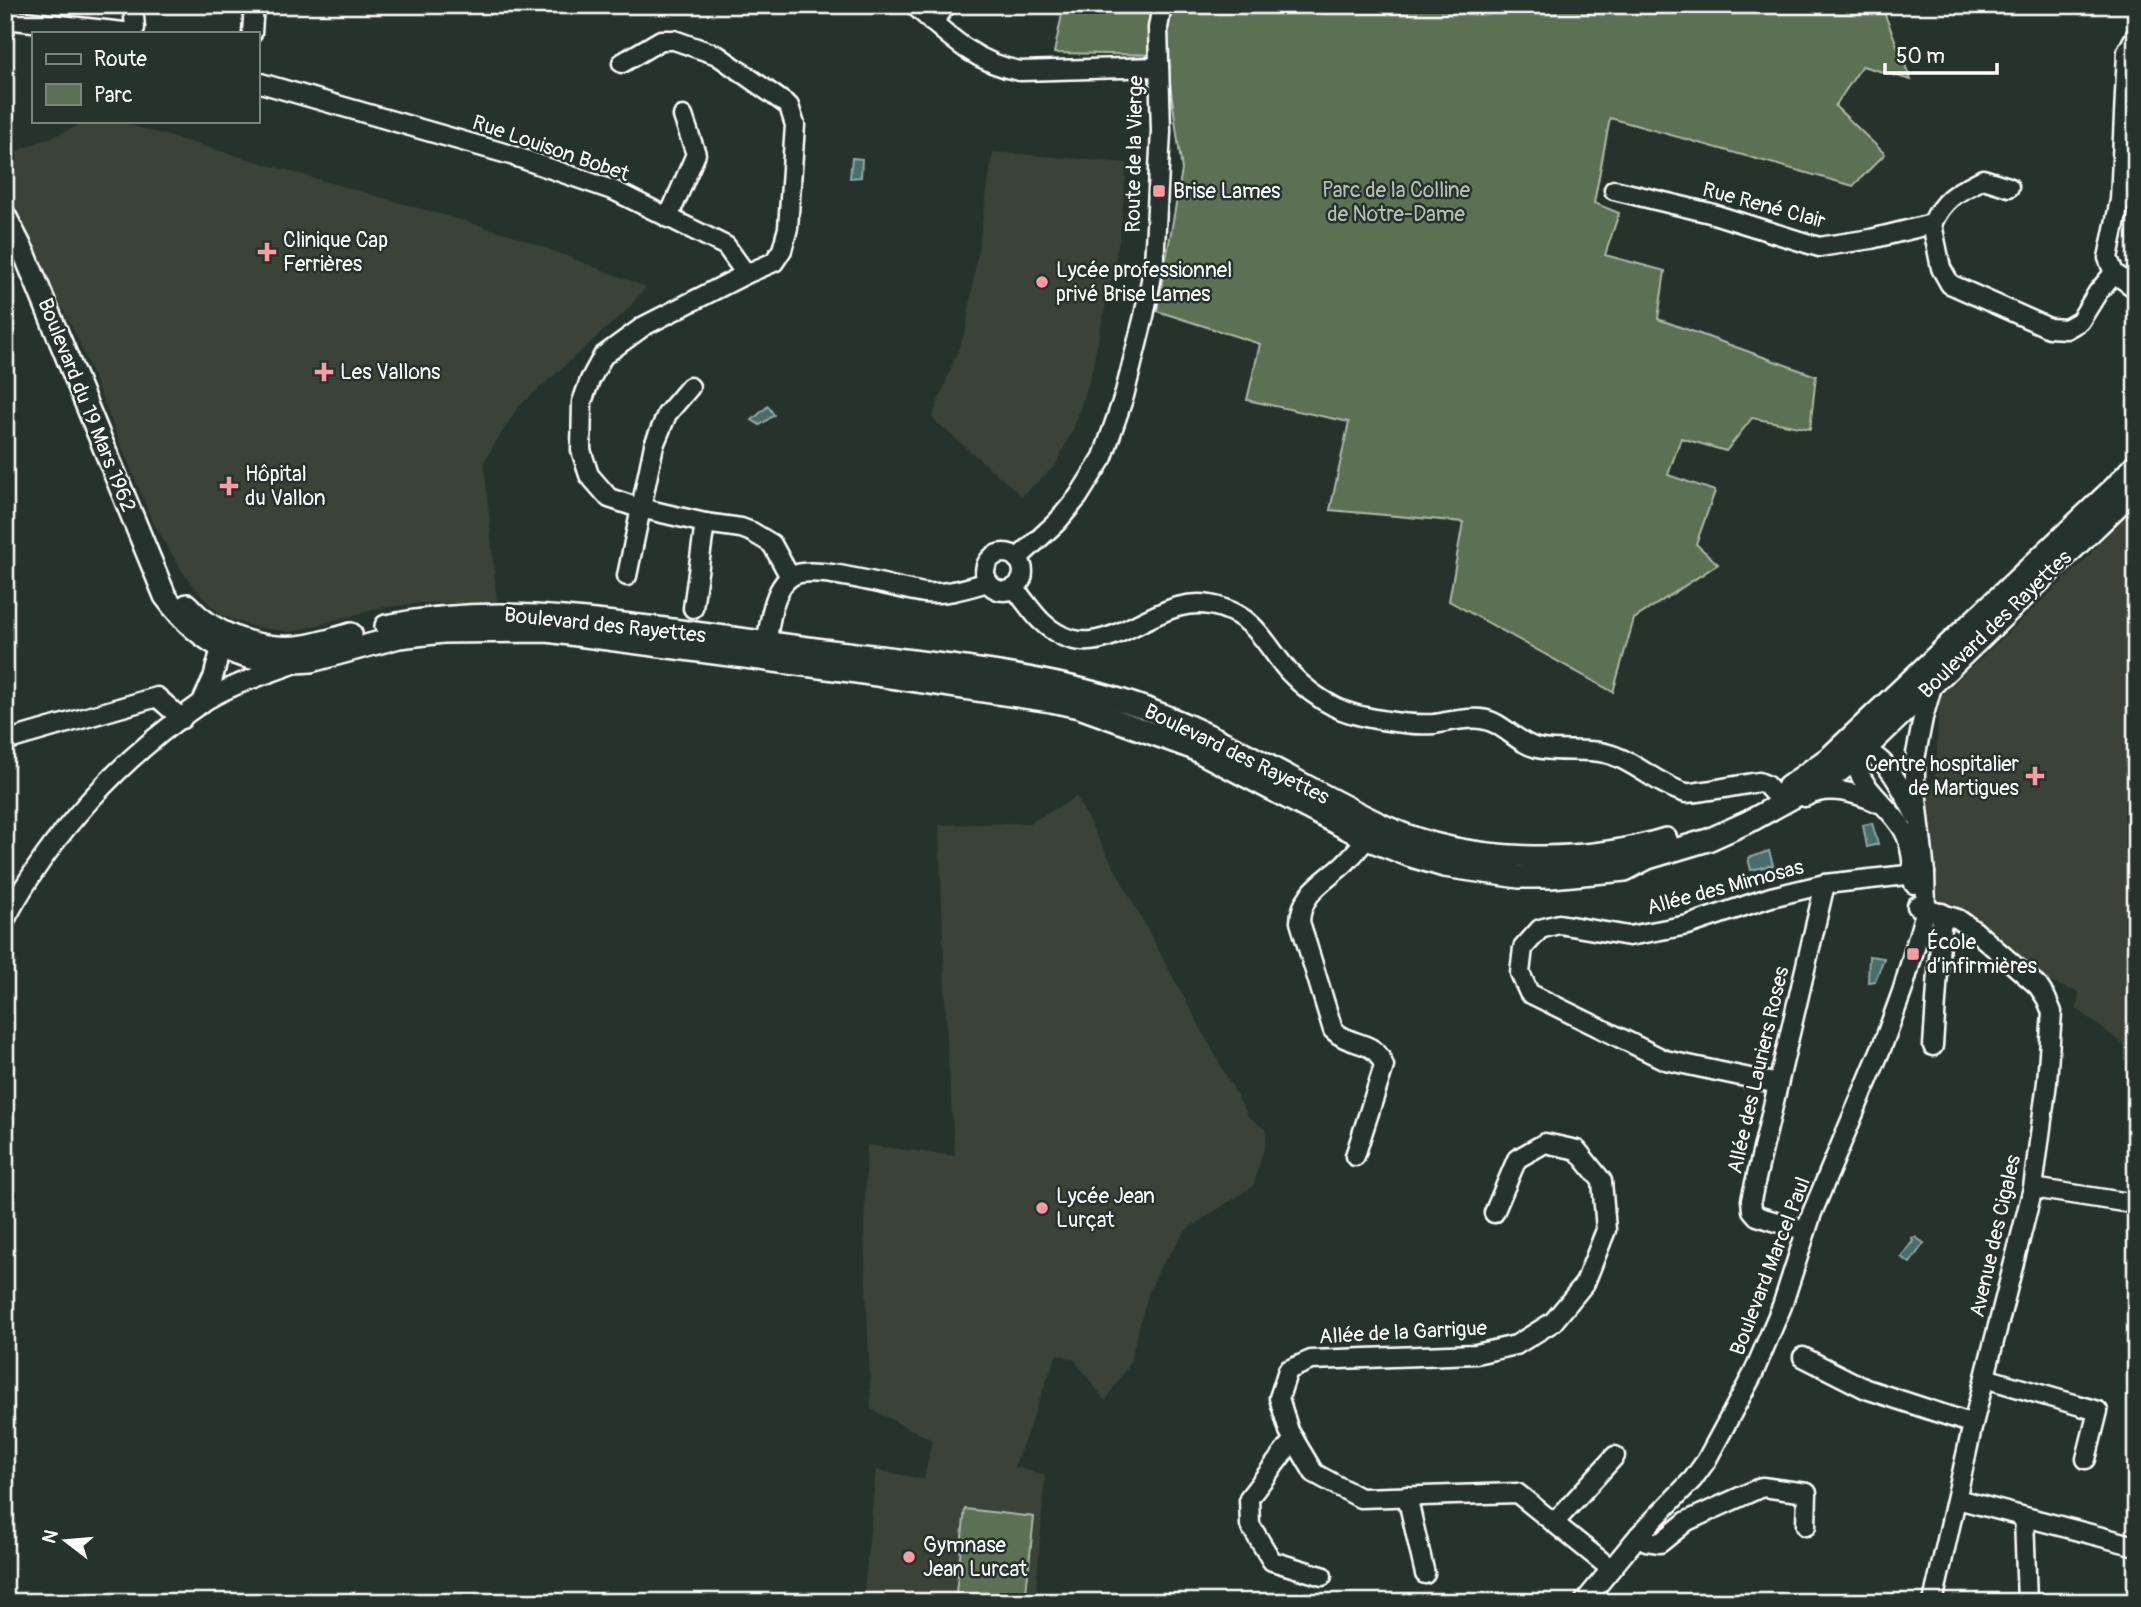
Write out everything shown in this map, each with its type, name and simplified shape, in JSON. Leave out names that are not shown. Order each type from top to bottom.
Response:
[{"type":"main road","name":"Boulevard du 19 Mars 1962","points":[[5,216],[25,255],[148,557]]},
{"type":"main road","name":"Boulevard des Rayettes","points":[[148,557],[199,617],[243,640],[269,646],[297,647],[434,618],[481,614],[541,615],[766,651],[888,678],[991,691],[1079,707],[1192,747],[1444,866],[1518,877],[1551,877],[1625,870],[1648,858],[1707,840],[1750,821],[1837,774],[1911,681],[2136,464]]},
{"type":"main road","name":"Boulevard des Rayettes","points":[[1372,831],[1493,855],[1573,856],[1612,852],[1656,842],[1748,810],[1853,752],[1933,683],[2136,488]]},
{"type":"main road","name":"Boulevard des Rayettes","points":[[148,557],[165,596],[199,635],[229,649],[278,662],[311,661],[399,637],[443,632],[547,631],[766,651]]},
{"type":"street","points":[[132,5],[133,32]]},
{"type":"street","points":[[252,32],[254,5]]},
{"type":"street","points":[[914,5],[970,53],[1004,68],[1020,71],[1158,67]]},
{"type":"street","points":[[932,22],[947,5]]},
{"type":"street","name":"Route de la Vierge","points":[[1017,559],[1057,522],[1078,497],[1103,457],[1125,396],[1153,265],[1161,131],[1158,28],[1162,5]]},
{"type":"street","points":[[5,19],[124,32]]},
{"type":"street","points":[[2136,35],[2127,52],[2120,200],[2108,258],[2114,273],[2136,289]]},
{"type":"street","points":[[622,63],[661,40],[674,40],[717,55],[789,106],[795,124],[788,228],[782,250],[774,262],[644,326],[603,356],[582,402],[582,450],[589,475],[609,498],[705,523],[741,527],[772,544],[790,577]]},
{"type":"street","name":"Rue Louison Bobet","points":[[259,83],[511,155],[615,191],[726,246],[746,274]]},
{"type":"street","points":[[668,218],[696,154],[682,116]]},
{"type":"street","points":[[2009,187],[1983,179],[1940,206],[1932,224],[1941,268],[1950,284],[2049,328],[2066,329],[2080,321],[2114,273]]},
{"type":"street","name":"Rue René Clair","points":[[1614,190],[1710,214],[1819,247],[1871,239],[1932,224]]},
{"type":"street","points":[[627,576],[654,445],[667,414],[690,387]]},
{"type":"street","points":[[693,608],[705,523]]},
{"type":"street","points":[[1003,553],[1017,559],[1022,574],[1014,588],[997,590],[988,582],[986,565],[994,556],[1003,553]]},
{"type":"street","points":[[766,651],[772,610],[780,590],[790,577],[802,573],[820,573],[927,593],[960,591],[988,582]]},
{"type":"street","points":[[1014,588],[1041,621],[1070,639],[1088,642],[1110,638],[1165,610],[1184,604],[1220,607],[1245,617],[1296,678],[1337,708],[1405,725],[1481,719],[1494,723],[1537,748],[1606,753],[1687,794],[1759,782],[1775,795]]},
{"type":"street","points":[[179,596],[184,610],[229,649],[236,670],[231,688]]},
{"type":"street","points":[[229,649],[296,653],[324,649],[354,639],[363,631]]},
{"type":"street","points":[[201,704],[229,649]]},
{"type":"street","points":[[5,920],[26,881],[94,794],[149,742],[201,704],[231,688],[298,662]]},
{"type":"street","name":"Boulevard Marcel Paul","points":[[1919,873],[1920,824],[1914,780],[1915,759],[1933,683]]},
{"type":"street","points":[[5,741],[157,697],[182,719]]},
{"type":"street","name":"Boulevard Marcel Paul","points":[[1853,752],[1883,762],[1920,824]]},
{"type":"street","name":"Boulevard Marcel Paul","points":[[1584,1602],[1639,1535],[1693,1479],[1706,1461],[1754,1374],[1782,1306],[1806,1231],[1903,989],[1927,909],[1906,834],[1859,774],[1853,752]]},
{"type":"street","points":[[1625,870],[1726,840],[1811,794],[1840,790],[1884,804]]},
{"type":"street","points":[[1355,1156],[1384,1066],[1380,1055],[1370,1046],[1342,1038],[1333,1030],[1300,922],[1305,899],[1314,888],[1344,864],[1372,831]]},
{"type":"street","name":"Allée des Mimosas","points":[[1778,1084],[1665,1059],[1529,993],[1520,972],[1523,948],[1540,929],[1559,924],[1629,936],[1688,925],[1771,897],[1825,884],[1919,873]]},
{"type":"street","name":"Allée des Lauriers Roses","points":[[1806,1231],[1757,1216],[1752,1210],[1751,1200],[1825,884]]},
{"type":"street","points":[[1927,909],[1933,1046]]},
{"type":"street","name":"Avenue des Cigales","points":[[1927,909],[1958,919],[1994,947],[2038,986],[2052,1012],[2047,1082],[2033,1188],[1973,1424],[1933,1602]]},
{"type":"street","name":"Allée de la Garrigue","points":[[1494,1213],[1517,1159],[1545,1143],[1577,1150],[1602,1181],[1606,1230],[1586,1283],[1553,1322],[1516,1345],[1476,1354],[1311,1360],[1288,1370],[1279,1398],[1289,1431],[1314,1473],[1360,1498],[1517,1493],[1610,1568]]},
{"type":"street","points":[[2033,1188],[2136,1204]]},
{"type":"street","points":[[1803,1357],[1866,1389],[1973,1424]]},
{"type":"street","points":[[1985,1378],[2098,1410],[2086,1459]]},
{"type":"street","points":[[1294,1439],[1249,1498],[1250,1525],[1272,1561],[1322,1576]]},
{"type":"street","points":[[1554,1523],[1615,1456]]},
{"type":"street","points":[[1639,1535],[1646,1541],[1660,1543],[1687,1521],[1762,1487],[1807,1493],[1806,1526]]},
{"type":"street","points":[[1408,1496],[1425,1574]]},
{"type":"street","points":[[1956,1499],[2136,1545]]},
{"type":"street","points":[[2024,1517],[2027,1602]]},
{"type":"shaded area","name":"Les Vallons","points":[[88,122],[119,122],[512,235],[646,287],[626,311],[518,407],[484,461],[497,603],[421,603],[380,608],[291,632],[254,627],[221,615],[182,571],[153,523],[77,337],[5,194],[5,156]]},
{"type":"shaded area","name":"Lycée professionnel privé Brise Lames","points":[[993,152],[1127,163],[1120,236],[1090,379],[1073,429],[1055,466],[1022,496],[932,418],[966,329]]},
{"type":"shaded area","name":"Centre hospitalier de Martigues","points":[[2136,500],[2136,1048],[2123,1044],[2077,1009],[2079,992],[2037,978],[1963,915],[1941,903],[1935,896],[1933,885],[1932,849],[1925,810],[1936,771],[1939,697],[2084,561]]},
{"type":"shaded area","name":"Lycée Jean Lurçat","points":[[1076,797],[1248,1116],[1266,1130],[1266,1142],[1253,1186],[1186,1230],[1160,1268],[1148,1294],[1129,1365],[1105,1401],[1075,1360],[1057,1354],[1014,1467],[1045,1475],[1035,1602],[863,1602],[876,1470],[924,1479],[932,1440],[871,1409],[864,1232],[867,1145],[955,1156],[947,1043],[939,825],[1030,823]]},
{"type":"green space","name":"Parc de la Colline de Notre-Dame","points":[[1064,5],[1881,5],[1911,80],[1862,66],[1835,106],[1885,154],[1853,186],[1610,118],[1594,203],[1619,213],[1605,255],[1665,271],[1658,319],[1816,376],[1810,429],[1752,418],[1726,451],[1681,438],[1668,475],[1715,491],[1696,544],[1718,564],[1634,619],[1613,692],[1449,601],[1463,522],[1330,510],[1349,422],[1247,400],[1260,344],[1157,311],[1182,170],[1166,55],[1054,53]]},
{"type":"green space","points":[[965,1509],[1034,1517],[1025,1602],[955,1602]]},
{"type":"water","points":[[852,158],[862,159],[861,177],[850,178]]},
{"type":"water","points":[[768,406],[774,415],[760,425],[752,420]]},
{"type":"water","points":[[1872,823],[1878,844],[1867,847],[1863,825]]},
{"type":"water","points":[[1769,851],[1773,865],[1751,870],[1748,858]]},
{"type":"water","points":[[1869,956],[1884,958],[1875,981],[1868,982]]},
{"type":"water","points":[[1915,1237],[1924,1243],[1910,1263],[1901,1257]]},
{"type":"place","name":"Brise Lames","points":[[1159,191]]},
{"type":"place","name":"Clinique Cap Ferrières","points":[[267,252]]},
{"type":"place","name":"Lycée professionnel privé Brise Lames","points":[[1042,282]]},
{"type":"place","name":"Les Vallons","points":[[324,372]]},
{"type":"place","name":"Hôpital du Vallon","points":[[229,486]]},
{"type":"place","name":"Centre hospitalier de Martigues","points":[[2035,776]]},
{"type":"place","name":"École d’infirmières","points":[[1913,954]]},
{"type":"place","name":"Lycée Jean Lurçat","points":[[1042,1208]]},
{"type":"place","name":"Gymnase Jean Lurcat","points":[[909,1557]]}]
